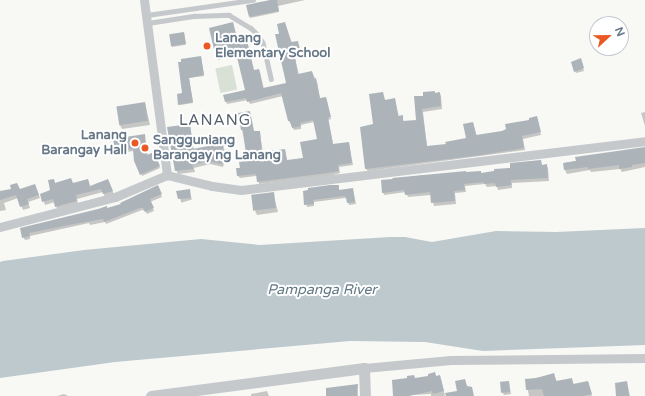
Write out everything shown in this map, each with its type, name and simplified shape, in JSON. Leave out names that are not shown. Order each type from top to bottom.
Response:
[{"type":"street","points":[[144,0],[166,175]]},
{"type":"street","points":[[0,227],[115,197],[166,175],[212,186],[241,190],[645,141]]},
{"type":"street","points":[[151,396],[364,368],[451,360],[645,358]]},
{"type":"street","points":[[364,368],[365,396]]},
{"type":"lane","points":[[147,19],[253,0]]},
{"type":"lane","points":[[147,19],[229,15],[251,28],[258,35],[263,43],[271,79]]},
{"type":"shaded area","points":[[232,65],[237,89],[221,93],[215,69]]},
{"type":"water","name":"Pampanga River","points":[[645,228],[645,345],[483,351],[425,342],[350,341],[115,362],[0,378],[0,262],[3,261],[84,250],[201,239],[260,245],[390,237],[405,237],[432,242],[496,231],[556,232]]},
{"type":"building","points":[[277,0],[279,11],[249,17],[246,5]]},
{"type":"building","points":[[233,22],[237,38],[246,36],[254,70],[259,69],[263,88],[286,83],[275,34],[279,34],[277,24],[285,22],[291,42],[298,41],[300,51],[294,52],[298,74],[312,71],[314,79],[316,78],[320,98],[326,97],[331,117],[328,117],[333,144],[349,142],[352,163],[338,165],[339,171],[257,182],[256,174],[237,176],[236,168],[240,168],[239,162],[247,161],[243,130],[241,130],[238,113],[250,111],[254,131],[260,131],[262,152],[285,149],[287,160],[303,158],[300,142],[317,139],[313,120],[300,123],[301,126],[292,128],[290,121],[288,121],[281,93],[247,102],[246,98],[225,102],[223,95],[245,90],[236,53],[216,58],[209,28]]},
{"type":"building","points":[[184,32],[186,44],[171,46],[169,34]]},
{"type":"building","points":[[201,56],[204,75],[189,78],[193,102],[178,105],[177,94],[182,93],[178,62],[181,62],[181,59]]},
{"type":"building","points":[[581,58],[584,68],[574,72],[571,62]]},
{"type":"building","points":[[435,91],[435,93],[440,92],[441,106],[422,109],[427,146],[446,144],[445,142],[466,138],[463,124],[473,122],[476,135],[502,131],[506,129],[505,124],[529,120],[529,118],[537,116],[541,132],[522,136],[524,148],[482,155],[365,169],[360,127],[373,124],[369,94],[383,92],[385,100],[395,98],[398,116],[403,115],[403,121],[416,120],[414,96],[423,96],[423,92]]},
{"type":"building","points":[[145,102],[148,121],[119,125],[116,107]]},
{"type":"building","points":[[190,124],[193,149],[208,146],[209,140],[224,143],[222,151],[224,152],[222,164],[207,161],[193,165],[193,169],[175,171],[167,127]]},
{"type":"building","points":[[145,134],[147,155],[154,152],[160,166],[140,175],[134,161],[133,149],[115,151],[113,139]]},
{"type":"building","points":[[645,147],[645,163],[632,165],[632,167],[619,169],[619,165],[564,170],[563,163],[576,161],[575,157]]},
{"type":"building","points":[[541,160],[542,165],[547,164],[548,178],[511,180],[511,185],[496,187],[495,183],[484,184],[484,182],[464,184],[465,190],[454,191],[455,201],[431,203],[430,192],[405,195],[404,190],[382,193],[381,180],[466,171],[481,171],[481,173],[494,171],[494,169],[510,168],[510,163]]},
{"type":"building","points":[[71,178],[73,183],[88,179],[90,186],[108,179],[113,191],[103,194],[101,189],[76,195],[77,201],[55,207],[53,199],[42,202],[40,194],[50,190],[48,180],[54,179],[55,183]]},
{"type":"building","points":[[17,183],[20,189],[35,184],[39,195],[27,199],[29,204],[20,207],[16,195],[0,200],[0,191],[11,189],[10,185]]},
{"type":"building","points":[[158,185],[162,194],[150,199],[154,208],[145,212],[143,208],[140,208],[104,222],[103,219],[74,224],[29,233],[30,236],[22,238],[20,228],[107,206],[107,208],[121,204],[120,203]]},
{"type":"building","points":[[339,185],[339,190],[353,188],[355,202],[347,203],[346,197],[344,196],[313,200],[314,204],[304,205],[303,191],[308,190],[308,188]]},
{"type":"building","points":[[190,189],[191,198],[178,199],[176,191]]},
{"type":"building","points":[[274,192],[276,208],[253,211],[251,195]]},
{"type":"building","points":[[435,372],[436,376],[440,375],[444,391],[433,394],[432,391],[409,396],[393,396],[392,380],[407,378],[407,376],[414,375],[415,378],[428,376],[428,374]]},
{"type":"building","points":[[554,373],[556,381],[572,378],[573,384],[588,381],[592,394],[583,396],[544,396],[542,389],[526,390],[525,379],[537,378]]},
{"type":"building","points":[[465,379],[467,386],[472,387],[474,396],[446,396],[445,393],[457,391],[455,381]]},
{"type":"building","points":[[509,381],[510,392],[501,393],[500,382]]},
{"type":"building","points":[[627,381],[629,396],[616,396],[615,383]]},
{"type":"building","points":[[358,384],[357,396],[326,396],[326,388]]},
{"type":"place","name":"Lanang Elementary School","points":[[207,46]]},
{"type":"place","name":"Lanang Barangay Hall","points":[[135,143]]},
{"type":"place","name":"Sangguniang Barangay ng Lanang","points":[[145,148]]},
{"type":"district","name":"LANANG","points":[[215,121]]}]
